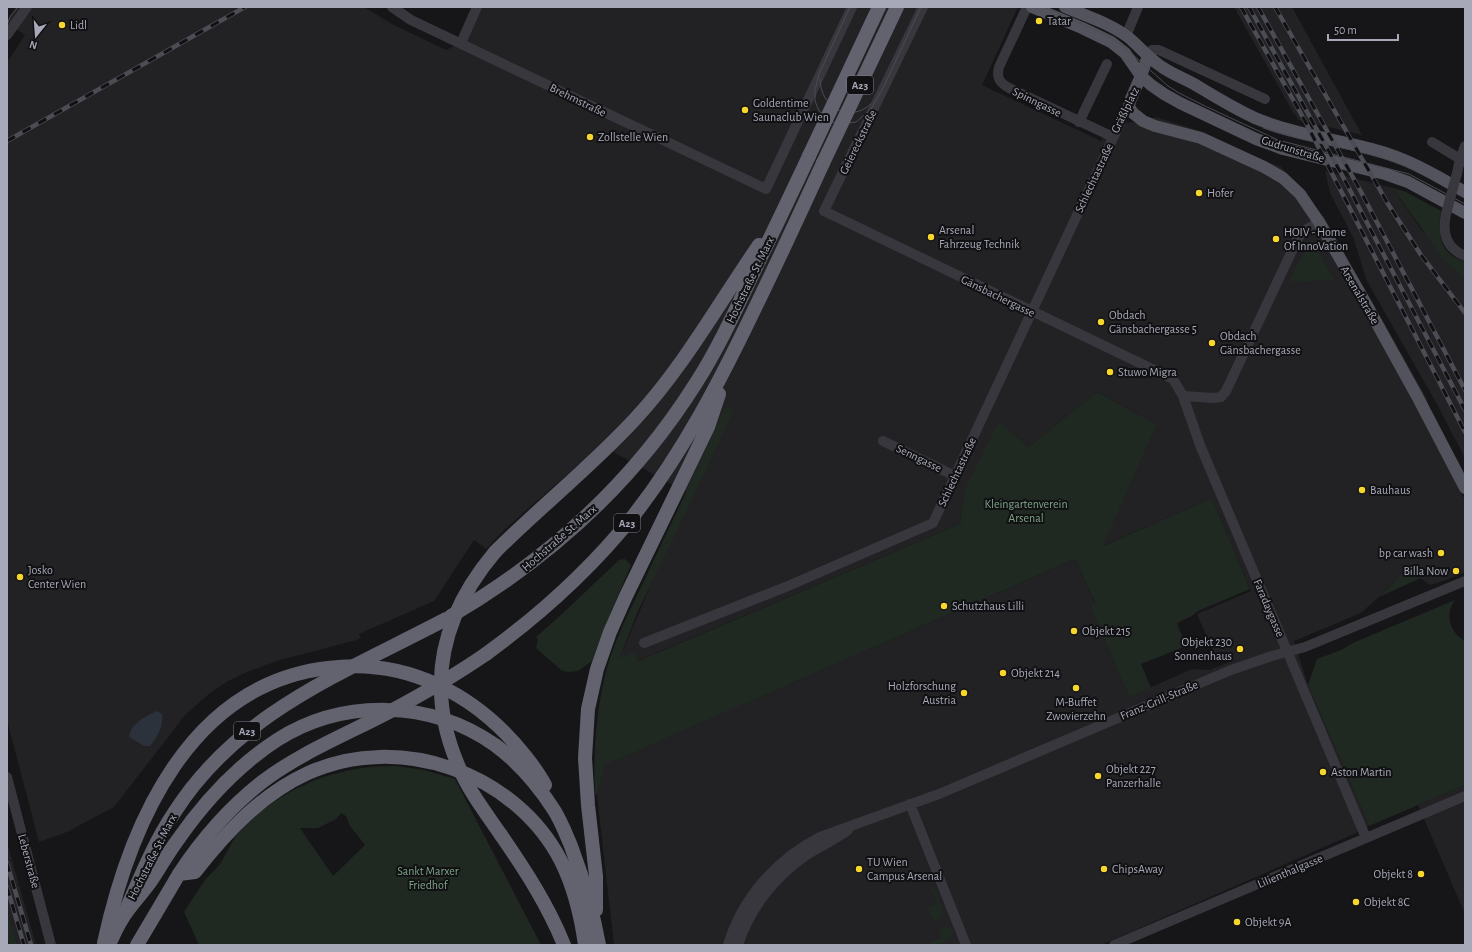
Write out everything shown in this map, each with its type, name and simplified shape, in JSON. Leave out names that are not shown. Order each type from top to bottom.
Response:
[{"type":"highway","name":"Hochstraße St. Marx","points":[[109,945],[150,856],[174,813],[202,774],[230,746],[262,719],[299,696],[334,676],[446,619],[498,587],[559,541],[613,489],[662,433],[697,383],[727,329],[879,7]]},
{"type":"highway","name":"Hochstraße St. Marx","points":[[137,945],[195,850],[233,807],[282,768],[312,750],[416,698],[462,671],[509,638],[567,588],[609,545],[649,495],[684,442],[730,360],[897,7]]},
{"type":"highway","points":[[564,945],[546,905],[527,873],[470,789],[458,766],[449,742],[443,714],[441,675],[445,644],[461,601],[480,569],[494,552],[606,449],[636,418],[686,356],[784,208]]},
{"type":"highway","points":[[596,930],[596,876],[586,781],[586,735],[592,690],[603,649],[626,596],[708,427],[730,360]]},
{"type":"highway","points":[[104,945],[112,907],[127,859],[142,822],[162,784],[197,738],[229,708],[262,688],[281,679],[301,673],[340,666],[363,666],[399,671],[421,678],[448,689],[462,697],[492,720],[507,734],[544,782],[582,876],[599,945]]},
{"type":"highway","points":[[122,919],[152,879],[176,841],[197,815],[220,788],[253,758],[279,739],[312,723],[350,712],[391,710],[411,711],[456,724],[486,739],[506,754],[534,782],[555,811]]},
{"type":"highway","points":[[179,874],[195,872],[224,837],[255,808],[271,795],[308,773],[352,759],[400,757],[423,760],[443,764],[474,777],[494,788],[527,815],[547,839],[560,861],[578,908],[585,945]]},
{"type":"main road","name":"Gudrunstraße","points":[[1032,7],[1102,37],[1117,46],[1125,53],[1141,76],[1151,85],[1172,99],[1270,145],[1398,178],[1418,186],[1465,212]]},
{"type":"main road","name":"Gudrunstraße","points":[[1065,7],[1098,21],[1126,36],[1166,70],[1192,83],[1225,103],[1256,118],[1277,126],[1373,149],[1403,158],[1426,169],[1465,192]]},
{"type":"main road","name":"Gräßlplatz","points":[[1129,104],[1148,56]]},
{"type":"main road","name":"Arsenalstraße","points":[[1129,104],[1133,114],[1144,121],[1155,126],[1210,141],[1271,170],[1283,178],[1297,191],[1318,222],[1418,396],[1465,488]]},
{"type":"street","points":[[7,35],[27,7]]},
{"type":"street","name":"Brehmstraße","points":[[392,7],[411,20],[766,189],[852,7]]},
{"type":"street","points":[[461,43],[477,7]]},
{"type":"street","name":"Geiereckstraße","points":[[824,211],[923,7]]},
{"type":"street","name":"Spinngasse","points":[[1027,7],[999,67],[998,78],[1002,84],[1009,88],[1079,122]]},
{"type":"street","points":[[1126,36],[1138,7]]},
{"type":"street","points":[[1148,56],[1152,50],[1159,50],[1265,98]]},
{"type":"street","points":[[1079,122],[1107,64]]},
{"type":"street","name":"Gräßlplatz","points":[[1079,122],[1113,137],[1129,104]]},
{"type":"street","name":"Schlechtastraße","points":[[644,643],[788,586],[933,523],[1113,137]]},
{"type":"street","points":[[1432,142],[1462,160]]},
{"type":"street","points":[[1465,146],[1446,214],[1444,230],[1452,248],[1465,256]]},
{"type":"street","name":"Gänsbachergasse","points":[[824,211],[1173,379]]},
{"type":"street","points":[[1183,396],[1214,398],[1221,397],[1227,390],[1298,238],[1306,230],[1318,222]]},
{"type":"street","name":"Faradaygasse","points":[[1173,379],[1183,396],[1200,445],[1366,838]]},
{"type":"street","name":"Senngasse","points":[[883,441],[955,476]]},
{"type":"street","name":"Franz-Grill-Straße","points":[[728,945],[731,935],[750,898],[773,871],[809,842],[831,832],[939,794],[1231,670],[1322,640],[1465,581]]},
{"type":"street","name":"Leberstraße","points":[[7,777],[50,945]]},
{"type":"street","name":"Lilienthalgasse","points":[[1114,945],[1465,796]]},
{"type":"street","points":[[910,804],[966,945]]},
{"type":"street","name":"Franz-Grill-Straße","points":[[738,945],[748,920],[757,905],[766,892],[781,876],[808,854],[842,835],[854,825]]},
{"type":"shaded area","points":[[16,7],[364,7],[392,24],[446,50],[461,43],[478,7],[1018,7],[982,85],[1101,141],[1114,124],[1143,121],[1156,117],[1200,131],[1253,156],[1281,167],[1324,217],[1426,397],[1447,466],[1465,500],[1465,572],[1430,585],[1406,568],[1391,586],[1361,613],[1294,641],[1308,685],[1369,826],[1354,834],[1101,945],[614,945],[597,795],[604,765],[1075,559],[1095,604],[1090,606],[1129,697],[1192,669],[1210,670],[1229,662],[1215,655],[1197,614],[1251,591],[1212,498],[1102,546],[1157,424],[1097,392],[1029,447],[1013,433],[964,491],[960,524],[637,661],[620,658],[689,494],[601,445],[505,529],[486,549],[474,540],[434,601],[359,634],[361,638],[357,640],[280,660],[247,672],[228,681],[210,693],[186,714],[114,807],[67,832],[39,842],[7,720],[7,66],[8,61],[25,35],[7,23],[7,20]]},
{"type":"shaded area","points":[[1234,7],[1292,7],[1362,135],[1298,120]]},
{"type":"shaded area","points":[[1325,171],[1393,188],[1422,231],[1465,271],[1465,458],[1439,408],[1367,281],[1353,237],[1330,193]]},
{"type":"shaded area","points":[[157,711],[162,714],[162,723],[150,746],[144,746],[129,737],[135,724]]},
{"type":"shaded area","points":[[1465,785],[1465,914],[1418,805]]},
{"type":"shaded area","points":[[7,842],[36,945],[17,945],[7,910]]},
{"type":"green space","points":[[1393,188],[1406,192],[1441,211],[1440,236],[1442,242],[1445,249],[1450,254],[1465,262],[1465,281],[1459,273],[1443,259]]},
{"type":"green space","points":[[1311,240],[1334,280],[1291,282],[1290,280]]},
{"type":"green space","name":"Kleingartenverein Arsenal","points":[[1097,392],[1157,424],[1103,546],[1212,498],[1250,589],[1198,611],[1192,616],[1177,623],[1186,646],[1141,664],[1151,688],[1129,697],[1090,606],[1095,603],[1075,559],[605,765],[597,795],[595,794],[594,762],[596,731],[603,683],[611,655],[627,616],[725,407],[734,410],[638,611],[620,658],[634,652],[638,661],[960,524],[964,491],[999,421],[1029,447]]},
{"type":"green space","points":[[625,559],[631,565],[592,661],[578,671],[567,672],[561,670],[536,648],[538,639],[536,637],[619,560]]},
{"type":"green space","points":[[1406,568],[1421,578],[1379,597],[1391,586]]},
{"type":"green space","points":[[1455,600],[1450,611],[1450,623],[1460,638],[1465,641],[1465,785],[1369,826],[1308,685],[1317,659]]},
{"type":"green space","name":"Sankt Marxer Friedhof","points":[[397,766],[424,770],[455,779],[541,945],[199,945],[184,912],[206,879],[220,864],[239,832],[255,816],[272,803],[310,782],[352,770]],"holes":[[[341,813],[346,816],[350,826],[365,845],[333,876],[300,828],[318,828],[336,819]]]},
{"type":"green space","points":[[934,886],[944,912],[941,918],[934,921],[927,907],[937,903],[931,887]]},
{"type":"green space","points":[[7,910],[17,945],[9,945],[7,937]]},
{"type":"green space","points":[[946,926],[953,929],[952,936],[942,943],[930,945],[929,943],[942,938],[939,929]]},
{"type":"tram line","points":[[7,25],[10,17],[18,7]]},
{"type":"tram line","points":[[850,7],[819,74],[815,90],[815,101],[819,111],[832,122],[841,124],[856,122],[871,109],[884,86],[921,7]]},
{"type":"tram line","points":[[1044,7],[1109,36],[1122,45],[1168,86],[1205,106],[1278,140],[1409,174],[1465,204]]},
{"type":"tram line","points":[[820,79],[821,89],[825,98],[837,110],[854,112],[862,110],[871,104]]},
{"type":"tram line","points":[[1263,128],[1301,139],[1379,157],[1416,171]]},
{"type":"railway","points":[[7,141],[245,7]]},
{"type":"railway","points":[[1241,7],[1305,121],[1465,432]]},
{"type":"railway","points":[[1249,7],[1342,175],[1465,410]]},
{"type":"railway","points":[[1258,7],[1360,190],[1465,390]]},
{"type":"railway","points":[[1275,7],[1388,204],[1421,255],[1465,313]]},
{"type":"railway","points":[[7,863],[31,945]]},
{"type":"railway","points":[[7,887],[24,945]]},
{"type":"place","name":"Tatar","points":[[1039,21]]},
{"type":"place","name":"Lidl","points":[[62,25]]},
{"type":"place","name":"Goldentime Saunaclub Wien","points":[[745,110]]},
{"type":"place","name":"Zollstelle Wien","points":[[590,137]]},
{"type":"place","name":"Hofer","points":[[1199,193]]},
{"type":"place","name":"Arsenal Fahrzeug Technik","points":[[931,237]]},
{"type":"place","name":"HOIV - Home Of InnoVation","points":[[1276,239]]},
{"type":"place","name":"Obdach Gänsbachergasse 5","points":[[1101,322]]},
{"type":"place","name":"Obdach Gänsbachergasse","points":[[1212,343]]},
{"type":"place","name":"Stuwo Migra","points":[[1110,372]]},
{"type":"place","name":"Bauhaus","points":[[1362,490]]},
{"type":"place","name":"bp car wash","points":[[1441,553]]},
{"type":"place","name":"Billa Now","points":[[1456,571]]},
{"type":"place","name":"Josko Center Wien","points":[[20,577]]},
{"type":"place","name":"Schutzhaus Lilli","points":[[944,606]]},
{"type":"place","name":"Objekt 215","points":[[1074,631]]},
{"type":"place","name":"Objekt 230 Sonnenhaus","points":[[1240,649]]},
{"type":"place","name":"Objekt 214","points":[[1003,673]]},
{"type":"place","name":"M-Buffet Zwovierzehn","points":[[1076,688]]},
{"type":"place","name":"Holzforschung Austria","points":[[964,693]]},
{"type":"place","name":"Aston Martin","points":[[1323,772]]},
{"type":"place","name":"Objekt 227 Panzerhalle","points":[[1098,776]]},
{"type":"place","name":"TU Wien Campus Arsenal","points":[[859,869]]},
{"type":"place","name":"ChipsAway","points":[[1104,869]]},
{"type":"place","name":"Objekt 8","points":[[1421,874]]},
{"type":"place","name":"Objekt 8C","points":[[1356,902]]},
{"type":"place","name":"Objekt 9A","points":[[1237,922]]}]
